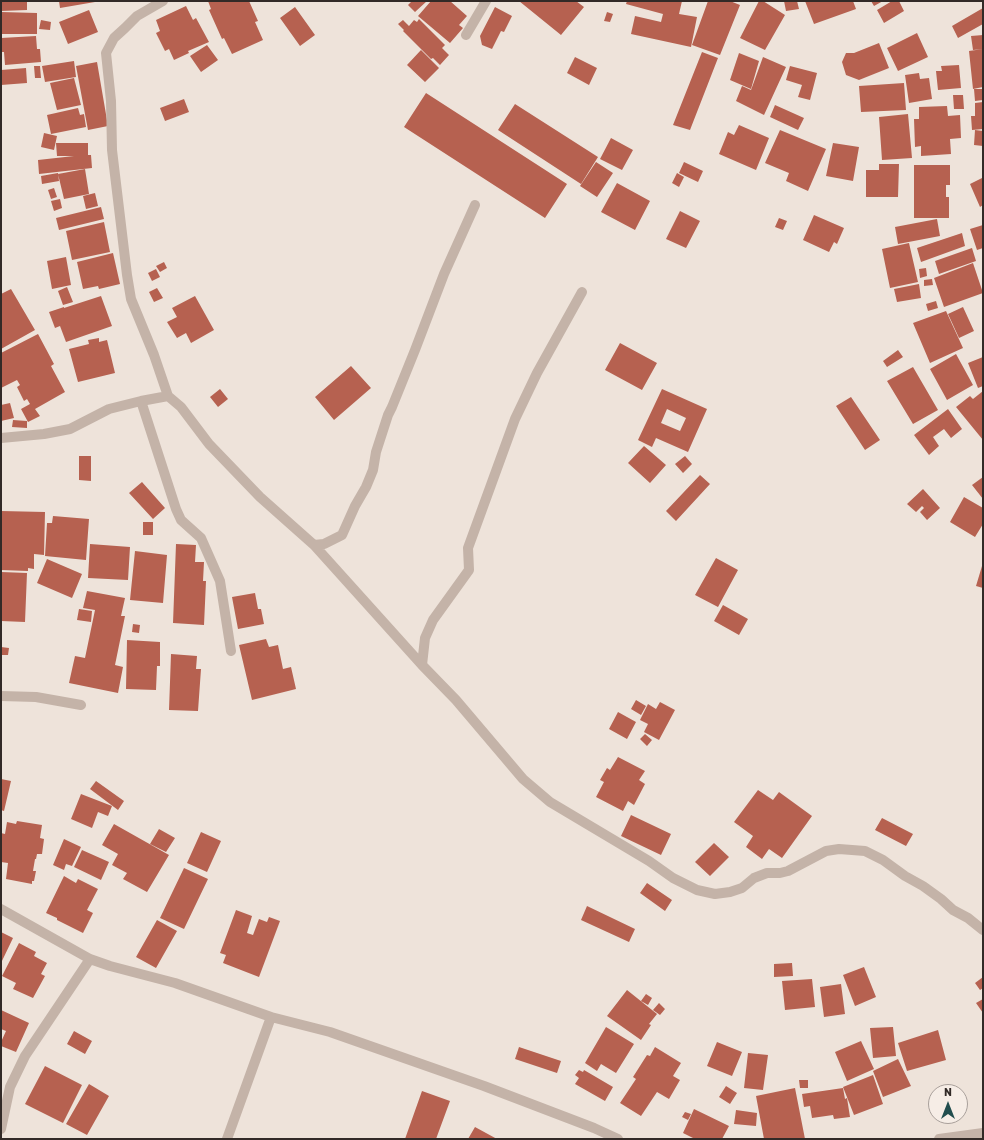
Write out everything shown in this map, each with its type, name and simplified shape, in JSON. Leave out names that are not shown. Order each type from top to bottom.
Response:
[{"type":"street","points":[[163,1],[138,16],[129,24],[114,38],[106,53],[111,101],[112,150],[131,299],[154,355],[168,396],[181,407],[209,444],[260,497],[314,545],[422,665],[456,700],[523,779],[550,802],[649,860],[673,878],[698,890],[715,894],[730,892],[742,888],[754,878],[767,873],[780,873],[793,869],[826,851],[839,849],[865,851],[883,860],[905,876],[923,886],[953,910],[968,918],[983,930]]},
{"type":"street","points":[[466,35],[486,1]]},
{"type":"street","points":[[314,545],[324,544],[342,535],[355,506],[366,487],[373,470],[376,452],[388,415],[410,364],[444,274],[475,206]]},
{"type":"street","points":[[422,665],[425,638],[433,620],[469,570],[468,548],[515,418],[537,373],[582,292]]},
{"type":"street","points":[[1,438],[44,434],[70,429],[109,408],[168,396]]},
{"type":"street","points":[[141,401],[176,509],[181,520],[201,538],[220,581],[231,651]]},
{"type":"street","points":[[1,696],[36,697],[80,705]]},
{"type":"street","points":[[1,909],[90,959],[110,966],[175,983],[271,1017],[330,1032],[476,1083],[594,1128],[618,1139]]},
{"type":"street","points":[[1,1130],[10,1087],[26,1056],[90,959]]},
{"type":"street","points":[[227,1139],[271,1017]]},
{"type":"street","points":[[939,1139],[978,1135]]},
{"type":"building","points":[[1,1],[27,1],[27,10],[1,11]]},
{"type":"building","points":[[59,1],[94,1],[95,2],[60,8]]},
{"type":"building","points":[[208,1],[249,1],[258,21],[255,22],[263,40],[232,54],[224,38],[222,39],[209,10],[211,9]]},
{"type":"building","points":[[412,1],[427,1],[415,12],[408,5]]},
{"type":"building","points":[[431,1],[450,1],[467,16],[459,25],[463,28],[450,43],[418,16]]},
{"type":"building","points":[[519,1],[576,1],[584,7],[561,35]]},
{"type":"building","points":[[627,1],[682,1],[679,14],[697,17],[691,47],[631,34],[635,16],[661,22],[663,14],[626,4]]},
{"type":"building","points":[[708,1],[730,1],[740,5],[720,55],[692,45]]},
{"type":"building","points":[[759,1],[763,1],[785,15],[765,50],[740,38]]},
{"type":"building","points":[[784,1],[797,1],[799,9],[786,11]]},
{"type":"building","points":[[805,1],[853,1],[856,9],[814,24]]},
{"type":"building","points":[[871,1],[883,1],[874,6]]},
{"type":"building","points":[[892,1],[899,1],[904,11],[884,23],[877,10]]},
{"type":"building","points":[[186,6],[193,20],[196,18],[209,42],[188,51],[189,53],[174,60],[169,49],[165,51],[156,33],[160,31],[156,20]]},
{"type":"building","points":[[295,7],[315,35],[300,46],[280,18]]},
{"type":"building","points":[[495,7],[512,16],[504,32],[501,31],[492,49],[482,45],[480,36]]},
{"type":"building","points":[[983,8],[983,24],[958,38],[952,26]]},
{"type":"building","points":[[89,10],[98,32],[68,44],[59,22]]},
{"type":"building","points":[[1,12],[37,13],[37,34],[1,34]]},
{"type":"building","points":[[607,12],[613,14],[610,22],[604,21]]},
{"type":"building","points":[[419,19],[445,45],[442,48],[449,55],[440,65],[433,58],[431,59],[398,24],[403,20],[409,26],[414,20],[417,22]]},
{"type":"building","points":[[41,20],[51,22],[50,30],[39,29]]},
{"type":"building","points":[[917,33],[928,57],[898,71],[887,48]]},
{"type":"building","points":[[983,35],[983,49],[973,50],[971,36]]},
{"type":"building","points":[[36,36],[37,49],[40,49],[41,62],[5,65],[4,52],[1,52],[1,38]]},
{"type":"building","points":[[879,43],[889,68],[859,80],[846,75],[842,62],[846,53],[854,53]]},
{"type":"building","points":[[207,45],[218,60],[201,72],[190,56]]},
{"type":"building","points":[[983,49],[983,87],[973,89],[969,51]]},
{"type":"building","points":[[421,50],[439,68],[425,82],[407,65]]},
{"type":"building","points":[[702,52],[718,58],[690,130],[673,125]]},
{"type":"building","points":[[739,53],[759,61],[751,89],[730,80]]},
{"type":"building","points":[[575,57],[597,68],[589,85],[567,73]]},
{"type":"building","points":[[763,57],[786,67],[764,115],[736,101],[742,86],[751,90]]},
{"type":"building","points":[[74,61],[76,77],[45,82],[42,66]]},
{"type":"building","points":[[97,62],[108,126],[88,130],[76,66]]},
{"type":"building","points":[[959,65],[961,88],[938,90],[936,71],[942,71],[941,66]]},
{"type":"building","points":[[34,66],[40,66],[41,78],[35,78]]},
{"type":"building","points":[[790,66],[817,73],[810,100],[798,97],[802,85],[786,80]]},
{"type":"building","points":[[26,68],[27,83],[1,85],[1,70]]},
{"type":"building","points":[[919,73],[920,79],[929,78],[932,99],[909,103],[905,75]]},
{"type":"building","points":[[74,78],[81,105],[57,110],[50,83]]},
{"type":"building","points":[[904,83],[906,110],[861,112],[859,86]]},
{"type":"building","points":[[974,89],[983,89],[983,100],[975,101]]},
{"type":"building","points":[[426,93],[567,184],[545,218],[404,127]]},
{"type":"building","points":[[953,95],[963,95],[964,109],[954,109]]},
{"type":"building","points":[[184,99],[189,112],[165,121],[160,108]]},
{"type":"building","points":[[983,102],[983,129],[972,130],[971,116],[975,116],[975,103]]},
{"type":"building","points":[[515,104],[598,157],[581,184],[498,130]]},
{"type":"building","points":[[775,105],[804,118],[798,130],[770,117]]},
{"type":"building","points":[[947,106],[948,116],[960,115],[961,138],[950,139],[951,154],[921,156],[921,146],[915,147],[914,119],[919,119],[919,107]]},
{"type":"building","points":[[78,108],[80,115],[84,114],[86,127],[51,134],[47,115]]},
{"type":"building","points":[[908,114],[912,158],[882,160],[879,117]]},
{"type":"building","points":[[739,125],[769,138],[756,170],[719,154],[728,132],[734,135]]},
{"type":"building","points":[[780,130],[826,149],[808,191],[786,181],[789,173],[765,163]]},
{"type":"building","points":[[975,130],[983,131],[983,146],[974,145]]},
{"type":"building","points":[[44,133],[57,136],[54,150],[41,147]]},
{"type":"building","points":[[611,138],[633,150],[622,170],[600,159]]},
{"type":"building","points":[[56,143],[88,143],[88,155],[91,155],[92,168],[39,174],[38,160],[74,156],[57,156]]},
{"type":"building","points":[[833,143],[859,147],[853,181],[826,176]]},
{"type":"building","points":[[596,162],[613,173],[597,197],[580,186]]},
{"type":"building","points":[[684,162],[703,171],[698,182],[679,173]]},
{"type":"building","points":[[879,164],[899,164],[898,197],[866,197],[866,170],[879,170]]},
{"type":"building","points":[[914,165],[950,165],[950,185],[946,185],[946,197],[949,197],[949,218],[914,218]]},
{"type":"building","points":[[85,169],[89,194],[64,199],[58,174]]},
{"type":"building","points":[[58,173],[59,181],[42,184],[41,176]]},
{"type":"building","points":[[677,173],[684,177],[679,187],[672,183]]},
{"type":"building","points":[[982,178],[983,205],[980,207],[970,184]]},
{"type":"building","points":[[617,183],[650,201],[635,230],[601,212]]},
{"type":"building","points":[[54,188],[57,197],[51,199],[48,190]]},
{"type":"building","points":[[95,193],[98,206],[86,209],[83,196]]},
{"type":"building","points":[[60,199],[62,208],[54,211],[51,201]]},
{"type":"building","points":[[101,207],[104,219],[59,230],[56,218]]},
{"type":"building","points":[[680,211],[700,221],[686,248],[666,239]]},
{"type":"building","points":[[814,215],[844,228],[837,244],[834,242],[829,252],[803,240]]},
{"type":"building","points":[[779,218],[787,221],[783,230],[775,227]]},
{"type":"building","points":[[937,219],[940,236],[898,244],[895,227]]},
{"type":"building","points":[[104,222],[110,252],[72,260],[66,231]]},
{"type":"building","points":[[983,225],[983,248],[977,250],[970,229]]},
{"type":"building","points":[[962,233],[965,246],[921,262],[917,248]]},
{"type":"building","points":[[909,243],[918,282],[890,288],[882,249]]},
{"type":"building","points":[[972,248],[976,261],[939,274],[935,261]]},
{"type":"building","points":[[113,253],[120,284],[99,289],[98,286],[83,289],[77,262]]},
{"type":"building","points":[[66,257],[71,285],[52,289],[47,261]]},
{"type":"building","points":[[164,262],[167,268],[160,272],[156,266]]},
{"type":"building","points":[[973,263],[983,293],[944,307],[934,278]]},
{"type":"building","points":[[926,268],[927,276],[920,278],[919,269]]},
{"type":"building","points":[[156,269],[160,277],[152,281],[148,273]]},
{"type":"building","points":[[932,279],[933,285],[924,286],[924,280]]},
{"type":"building","points":[[919,284],[921,298],[897,302],[894,289]]},
{"type":"building","points":[[67,287],[73,302],[63,305],[58,291]]},
{"type":"building","points":[[157,288],[163,298],[154,302],[149,292]]},
{"type":"building","points":[[11,289],[35,330],[1,349],[1,294]]},
{"type":"building","points":[[101,296],[112,326],[66,342],[60,326],[55,328],[49,312]]},
{"type":"building","points":[[195,296],[214,330],[191,343],[186,333],[177,338],[167,322],[177,317],[172,308]]},
{"type":"building","points":[[936,301],[938,308],[928,311],[926,304]]},
{"type":"building","points":[[963,307],[974,331],[959,338],[948,314]]},
{"type":"building","points":[[946,311],[963,348],[930,363],[913,323]]},
{"type":"building","points":[[38,334],[54,364],[51,366],[65,392],[35,409],[40,416],[28,422],[21,409],[30,404],[27,399],[24,401],[17,387],[20,385],[17,380],[1,388],[1,353]]},
{"type":"building","points":[[99,338],[99,342],[107,340],[115,373],[78,382],[69,349],[89,344],[88,340]]},
{"type":"building","points":[[620,343],[657,363],[642,390],[605,370]]},
{"type":"building","points":[[898,350],[903,357],[887,367],[883,361]]},
{"type":"building","points":[[956,354],[973,385],[947,400],[930,369]]},
{"type":"building","points":[[983,357],[983,386],[978,388],[968,363]]},
{"type":"building","points":[[351,366],[371,388],[334,420],[315,397]]},
{"type":"building","points":[[913,367],[938,410],[913,424],[887,381]]},
{"type":"building","points":[[220,389],[228,399],[218,407],[210,397]]},
{"type":"building","points":[[662,389],[707,409],[688,452],[656,438],[652,447],[638,440]],"holes":[[[667,409],[686,418],[680,431],[661,423]]]},
{"type":"building","points":[[983,391],[983,440],[956,407],[970,396],[973,399]]},
{"type":"building","points":[[851,397],[880,440],[865,450],[836,406]]},
{"type":"building","points":[[10,403],[14,418],[1,421],[1,405]]},
{"type":"building","points":[[948,409],[962,429],[951,438],[944,429],[933,437],[939,446],[929,455],[914,435]]},
{"type":"building","points":[[13,420],[27,421],[27,428],[12,427]]},
{"type":"building","points":[[644,446],[666,465],[650,483],[628,463]]},
{"type":"building","points":[[79,456],[91,456],[91,481],[79,480]]},
{"type":"building","points":[[685,456],[692,464],[683,473],[675,464]]},
{"type":"building","points":[[700,475],[710,484],[676,521],[666,511]]},
{"type":"building","points":[[983,477],[983,499],[972,485]]},
{"type":"building","points":[[142,482],[165,508],[153,519],[129,493]]},
{"type":"building","points":[[923,489],[940,508],[927,520],[920,512],[924,508],[922,506],[916,512],[907,504]]},
{"type":"building","points":[[964,497],[983,508],[983,524],[975,537],[950,522]]},
{"type":"building","points":[[1,511],[45,512],[44,555],[34,554],[34,569],[28,568],[28,571],[1,570]]},
{"type":"building","points":[[53,516],[89,519],[86,560],[45,556],[47,523],[52,523]]},
{"type":"building","points":[[143,522],[153,522],[153,535],[143,535]]},
{"type":"building","points":[[90,544],[130,547],[128,580],[88,578]]},
{"type":"building","points":[[176,544],[196,545],[195,562],[204,562],[203,581],[206,581],[204,625],[173,623]]},
{"type":"building","points":[[135,551],[167,555],[163,603],[130,600]]},
{"type":"building","points":[[716,558],[738,570],[718,607],[695,595]]},
{"type":"building","points":[[47,559],[82,574],[72,598],[37,583]]},
{"type":"building","points":[[983,566],[983,588],[976,586]]},
{"type":"building","points":[[1,572],[27,573],[25,622],[1,621]]},
{"type":"building","points":[[87,591],[125,598],[121,616],[125,616],[115,665],[123,667],[118,693],[69,683],[75,656],[85,658],[95,610],[83,608]]},
{"type":"building","points":[[255,593],[258,609],[261,609],[264,624],[238,629],[232,597]]},
{"type":"building","points":[[723,605],[748,619],[739,635],[714,621]]},
{"type":"building","points":[[79,609],[92,611],[91,622],[77,620]]},
{"type":"building","points":[[133,624],[140,625],[139,633],[132,632]]},
{"type":"building","points":[[266,639],[269,647],[278,645],[283,669],[291,667],[296,689],[252,700],[239,645]]},
{"type":"building","points":[[127,640],[160,642],[160,666],[157,666],[156,690],[126,689]]},
{"type":"building","points":[[1,647],[9,648],[8,655],[1,655]]},
{"type":"building","points":[[171,654],[197,656],[196,669],[201,669],[198,711],[169,710]]},
{"type":"building","points":[[636,700],[646,706],[641,715],[631,709]]},
{"type":"building","points":[[660,702],[675,710],[659,740],[644,732],[648,724],[640,720],[648,704],[656,709]]},
{"type":"building","points":[[618,712],[636,722],[627,739],[609,729]]},
{"type":"building","points":[[645,734],[652,740],[647,746],[640,739]]},
{"type":"building","points":[[618,757],[645,771],[639,780],[645,784],[634,805],[628,801],[623,811],[596,797],[604,782],[600,780],[607,768],[610,770]]},
{"type":"building","points":[[1,779],[11,781],[4,811],[1,810]]},
{"type":"building","points":[[96,781],[124,801],[118,810],[90,789]]},
{"type":"building","points":[[758,790],[773,800],[779,792],[812,816],[782,858],[769,849],[762,859],[746,847],[753,836],[734,822]]},
{"type":"building","points":[[81,794],[112,806],[108,816],[98,812],[92,828],[71,819]]},
{"type":"building","points":[[631,815],[671,834],[661,855],[621,836]]},
{"type":"building","points":[[882,818],[913,834],[906,846],[875,830]]},
{"type":"building","points":[[17,821],[42,825],[40,838],[44,839],[42,854],[37,854],[35,859],[33,871],[36,871],[32,884],[6,879],[8,863],[1,862],[1,833],[5,834],[7,822],[16,824]]},
{"type":"building","points":[[114,824],[169,855],[147,892],[123,879],[127,873],[112,865],[118,854],[102,845]]},
{"type":"building","points":[[159,829],[175,838],[166,852],[150,844]]},
{"type":"building","points":[[201,832],[221,841],[207,872],[187,863]]},
{"type":"building","points":[[64,839],[81,847],[72,866],[66,864],[64,870],[53,865]]},
{"type":"building","points":[[714,843],[729,857],[710,876],[695,862]]},
{"type":"building","points":[[82,850],[109,862],[101,880],[74,867]]},
{"type":"building","points":[[184,868],[208,879],[184,929],[160,918]]},
{"type":"building","points":[[64,876],[76,883],[78,879],[98,889],[87,910],[93,913],[83,933],[46,913]]},
{"type":"building","points":[[647,883],[672,900],[665,911],[640,893]]},
{"type":"building","points":[[587,906],[635,929],[629,942],[581,920]]},
{"type":"building","points":[[236,910],[252,916],[247,933],[253,935],[259,919],[267,922],[269,917],[280,921],[259,977],[223,963],[226,955],[220,953]]},
{"type":"building","points":[[157,920],[177,931],[156,968],[136,957]]},
{"type":"building","points":[[1,932],[13,938],[1,963]]},
{"type":"building","points":[[19,943],[36,952],[34,956],[47,963],[41,974],[45,976],[33,998],[13,989],[16,983],[2,976]]},
{"type":"building","points":[[792,963],[793,976],[774,977],[774,964]]},
{"type":"building","points":[[864,967],[876,997],[855,1006],[843,975]]},
{"type":"building","points":[[983,977],[983,988],[980,990],[975,983]]},
{"type":"building","points":[[812,979],[815,1007],[785,1010],[782,981]]},
{"type":"building","points":[[841,984],[845,1014],[824,1017],[820,987]]},
{"type":"building","points":[[627,990],[657,1014],[649,1024],[651,1025],[641,1040],[607,1016]]},
{"type":"building","points":[[646,994],[652,998],[648,1005],[641,1001]]},
{"type":"building","points":[[983,999],[983,1013],[976,1003]]},
{"type":"building","points":[[659,1003],[665,1009],[660,1015],[653,1010]]},
{"type":"building","points":[[1,1010],[29,1023],[16,1052],[1,1046],[1,1042],[6,1031],[1,1029]]},
{"type":"building","points":[[606,1027],[634,1044],[616,1073],[601,1064],[597,1071],[585,1063]]},
{"type":"building","points":[[893,1027],[896,1056],[873,1058],[870,1028]]},
{"type":"building","points":[[938,1030],[946,1060],[907,1071],[898,1043]]},
{"type":"building","points":[[74,1031],[92,1041],[85,1054],[67,1044]]},
{"type":"building","points":[[861,1041],[874,1069],[847,1081],[835,1052]]},
{"type":"building","points":[[717,1042],[742,1052],[732,1076],[707,1066]]},
{"type":"building","points":[[519,1047],[561,1061],[557,1073],[515,1059]]},
{"type":"building","points":[[655,1047],[681,1063],[673,1076],[680,1080],[669,1099],[657,1092],[641,1116],[620,1103],[636,1079],[633,1077],[647,1055],[650,1056]]},
{"type":"building","points":[[748,1053],[768,1055],[763,1090],[744,1088]]},
{"type":"building","points":[[898,1059],[911,1086],[883,1097],[873,1071]]},
{"type":"building","points":[[45,1066],[82,1085],[63,1123],[25,1104]]},
{"type":"building","points":[[579,1070],[583,1072],[584,1070],[613,1087],[605,1101],[575,1084],[579,1078],[575,1075]]},
{"type":"building","points":[[873,1075],[883,1104],[854,1115],[843,1087]]},
{"type":"building","points":[[799,1080],[808,1080],[808,1088],[800,1088]]},
{"type":"building","points":[[89,1084],[109,1096],[87,1135],[66,1124]]},
{"type":"building","points":[[726,1086],[737,1093],[730,1104],[719,1097]]},
{"type":"building","points":[[795,1088],[805,1139],[764,1139],[756,1096]]},
{"type":"building","points":[[843,1088],[845,1099],[847,1098],[850,1117],[834,1119],[833,1115],[812,1118],[810,1106],[804,1107],[802,1094]]},
{"type":"building","points":[[422,1091],[450,1101],[436,1139],[405,1139]]},
{"type":"building","points":[[694,1109],[729,1126],[722,1139],[695,1139],[683,1133]]},
{"type":"building","points":[[736,1110],[757,1113],[756,1126],[734,1124]]},
{"type":"building","points":[[685,1112],[691,1114],[688,1120],[682,1117]]},
{"type":"building","points":[[475,1127],[497,1139],[468,1139]]}]
